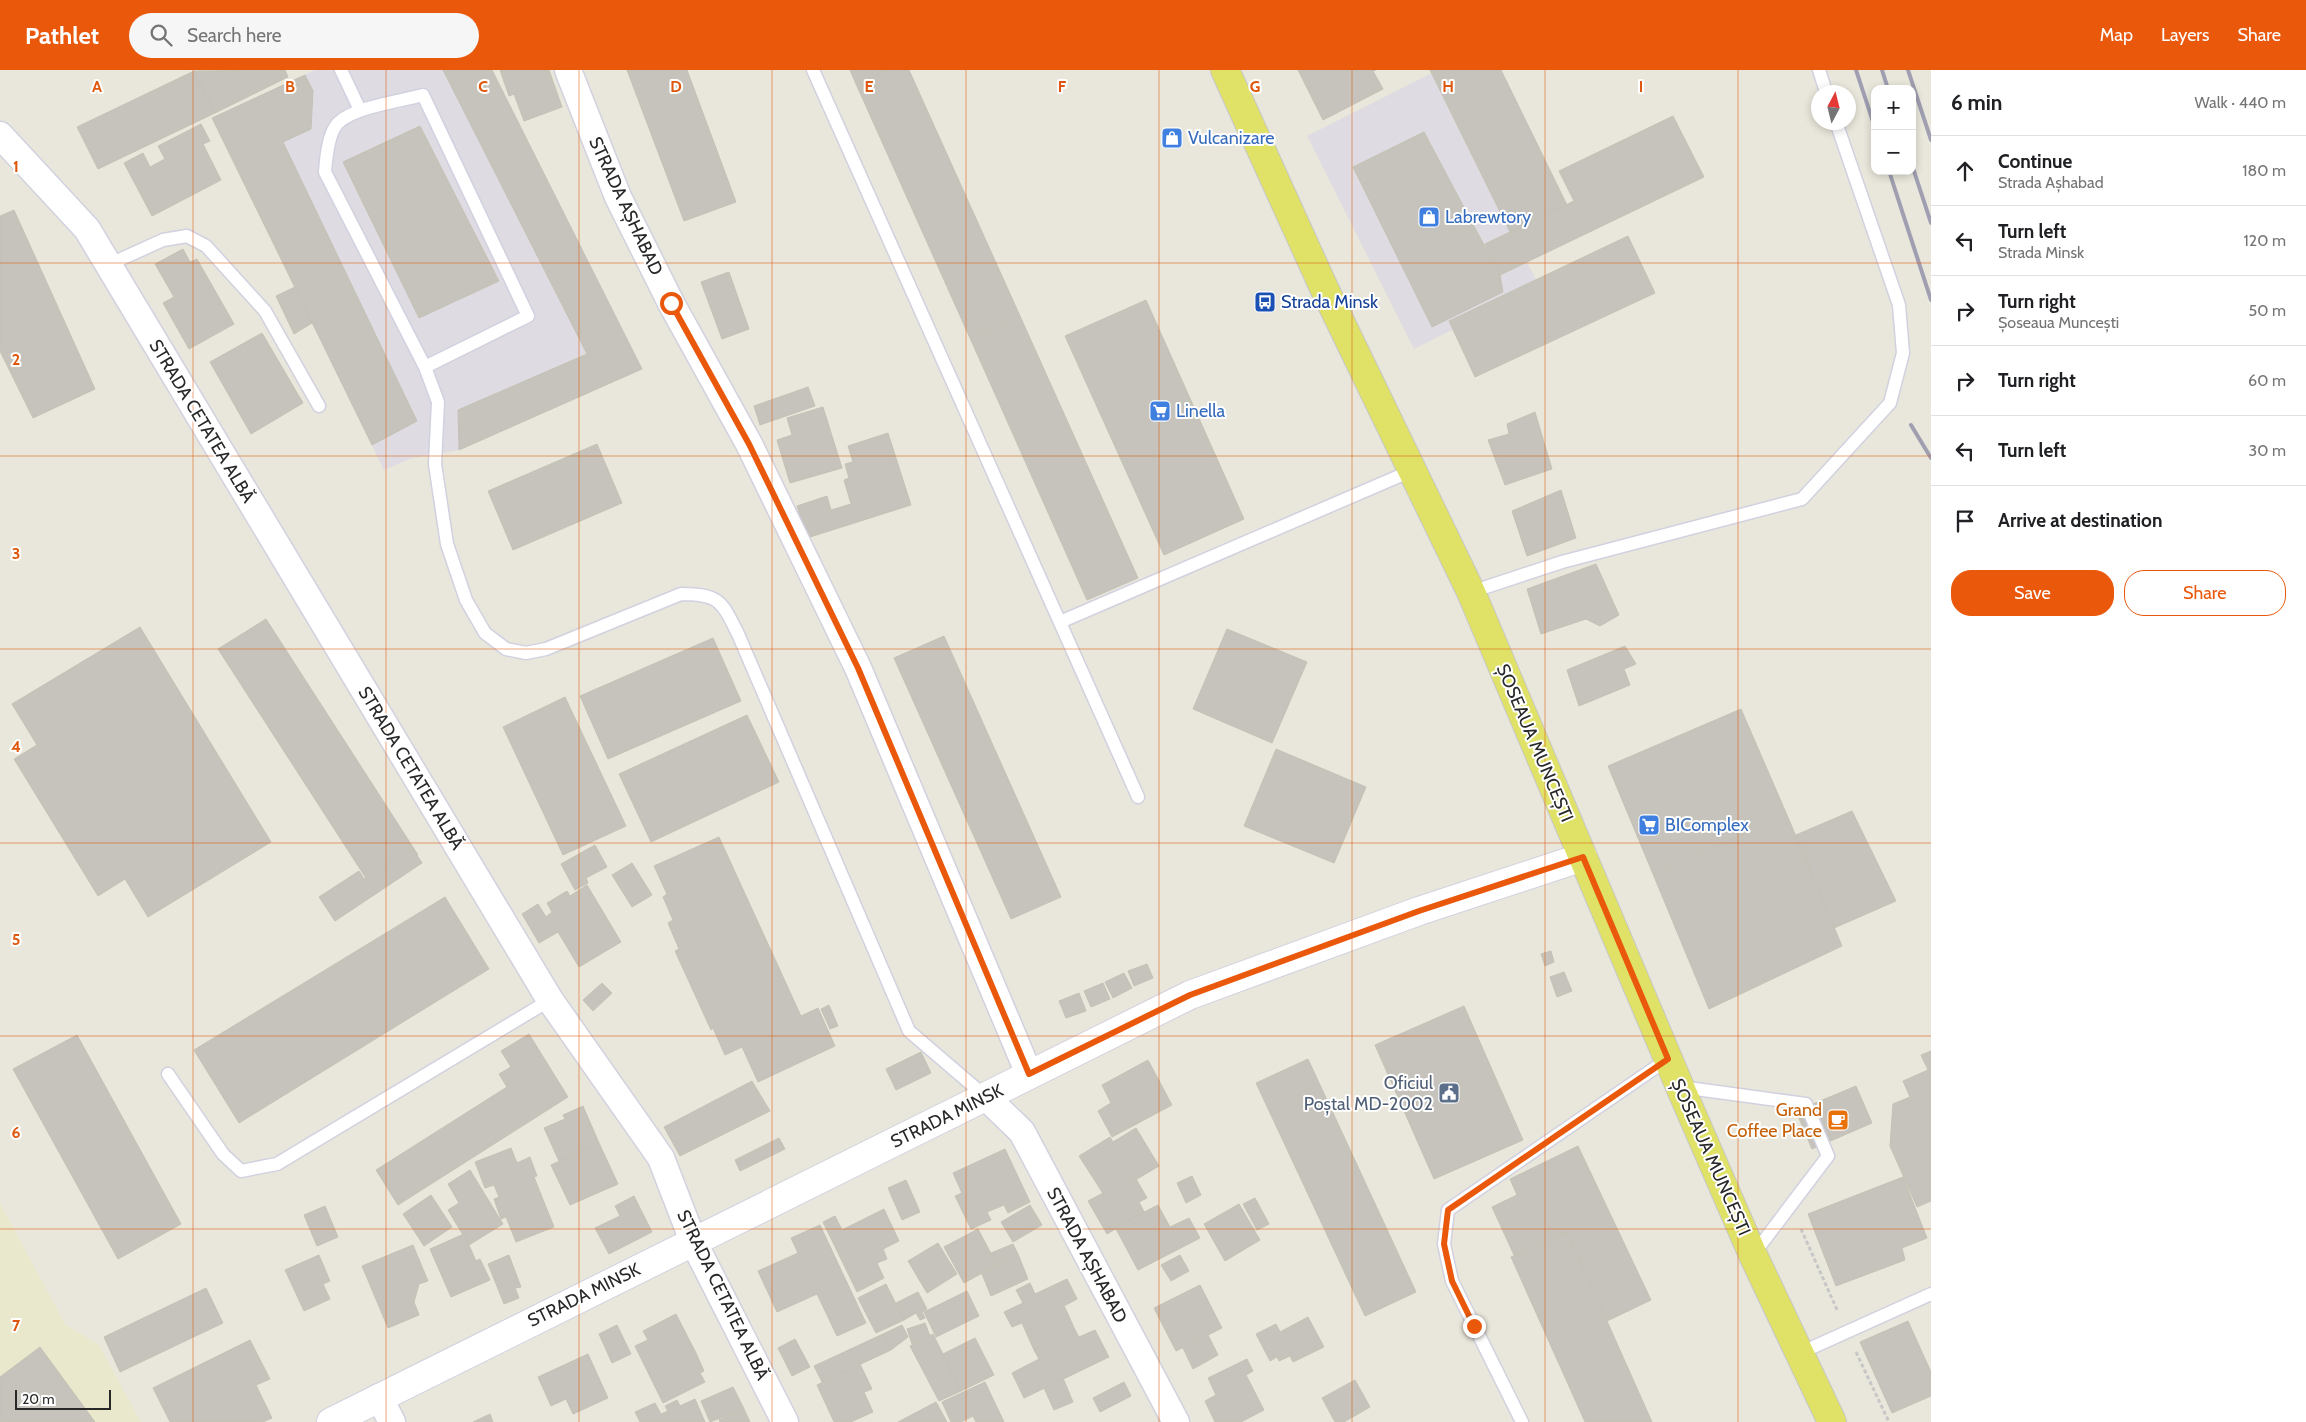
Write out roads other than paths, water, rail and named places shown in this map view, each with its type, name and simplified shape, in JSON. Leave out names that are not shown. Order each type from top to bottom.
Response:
[{"type":"main road","name":"ȘOSEAUA MUNCEȘTI","points":[[1225,70],[1324,288],[1471,592],[1668,1059],[1753,1255],[1832,1422]]},
{"type":"street","name":"STRADA AȘHABAD","points":[[568,70],[618,197],[671,303],[749,444],[858,668],[1029,1074]]},
{"type":"street","name":"STRADA CETATEA ALBĂ","points":[[0,136],[87,229],[550,1000],[661,1158],[693,1241],[785,1422]]},
{"type":"street","name":"STRADA MINSK","points":[[331,1422],[1190,995],[1419,911],[1583,857]]},
{"type":"street","name":"STRADA AȘHABAD","points":[[986,1097],[1022,1132],[1176,1422]]},
{"type":"street","points":[[379,1397],[392,1422]]},
{"type":"lane","points":[[341,70],[360,110]]},
{"type":"lane","points":[[812,70],[1138,796]]},
{"type":"lane","points":[[1818,70],[1823,85]]},
{"type":"lane","points":[[425,367],[528,316],[424,95],[360,110],[337,124],[328,147],[325,172],[425,367],[438,402],[434,464],[447,544],[466,600],[485,633],[506,649],[526,654],[546,649],[681,594],[702,594],[723,605],[746,652],[909,1031],[986,1097]]},
{"type":"lane","points":[[1471,592],[1562,562],[1802,499],[1890,403],[1904,353],[1899,305],[1839,130]]},
{"type":"lane","points":[[108,265],[163,240],[187,236],[206,246],[265,311],[319,406]]},
{"type":"lane","points":[[1060,622],[1411,471]]},
{"type":"lane","points":[[168,1074],[223,1154],[241,1171],[277,1164],[550,1000]]},
{"type":"lane","points":[[1522,1422],[1452,1281],[1444,1244],[1448,1210],[1668,1059]]},
{"type":"lane","points":[[1680,1087],[1806,1104],[1828,1156],[1753,1255]]},
{"type":"lane","points":[[1800,1353],[1931,1294]]},
{"type":"railway","points":[[1856,70],[1871,116]]},
{"type":"railway","points":[[1882,70],[1887,85]]},
{"type":"railway","points":[[1908,70],[1931,140]]},
{"type":"railway","points":[[1890,175],[1931,300]]},
{"type":"railway","points":[[1915,175],[1931,223]]},
{"type":"railway","points":[[1911,425],[1931,458]]},
{"type":"place","name":"Vulcanizare","points":[[1172,138]]},
{"type":"place","name":"Labrewtory","points":[[1429,217]]},
{"type":"place","name":"Strada Minsk","points":[[1265,302]]},
{"type":"place","name":"Linella","points":[[1160,411]]},
{"type":"place","name":"BIComplex","points":[[1649,825]]},
{"type":"place","name":"Oficiul Poștal MD-2002","points":[[1449,1093]]},
{"type":"place","name":"Grand Coffee Place","points":[[1838,1120]]}]
